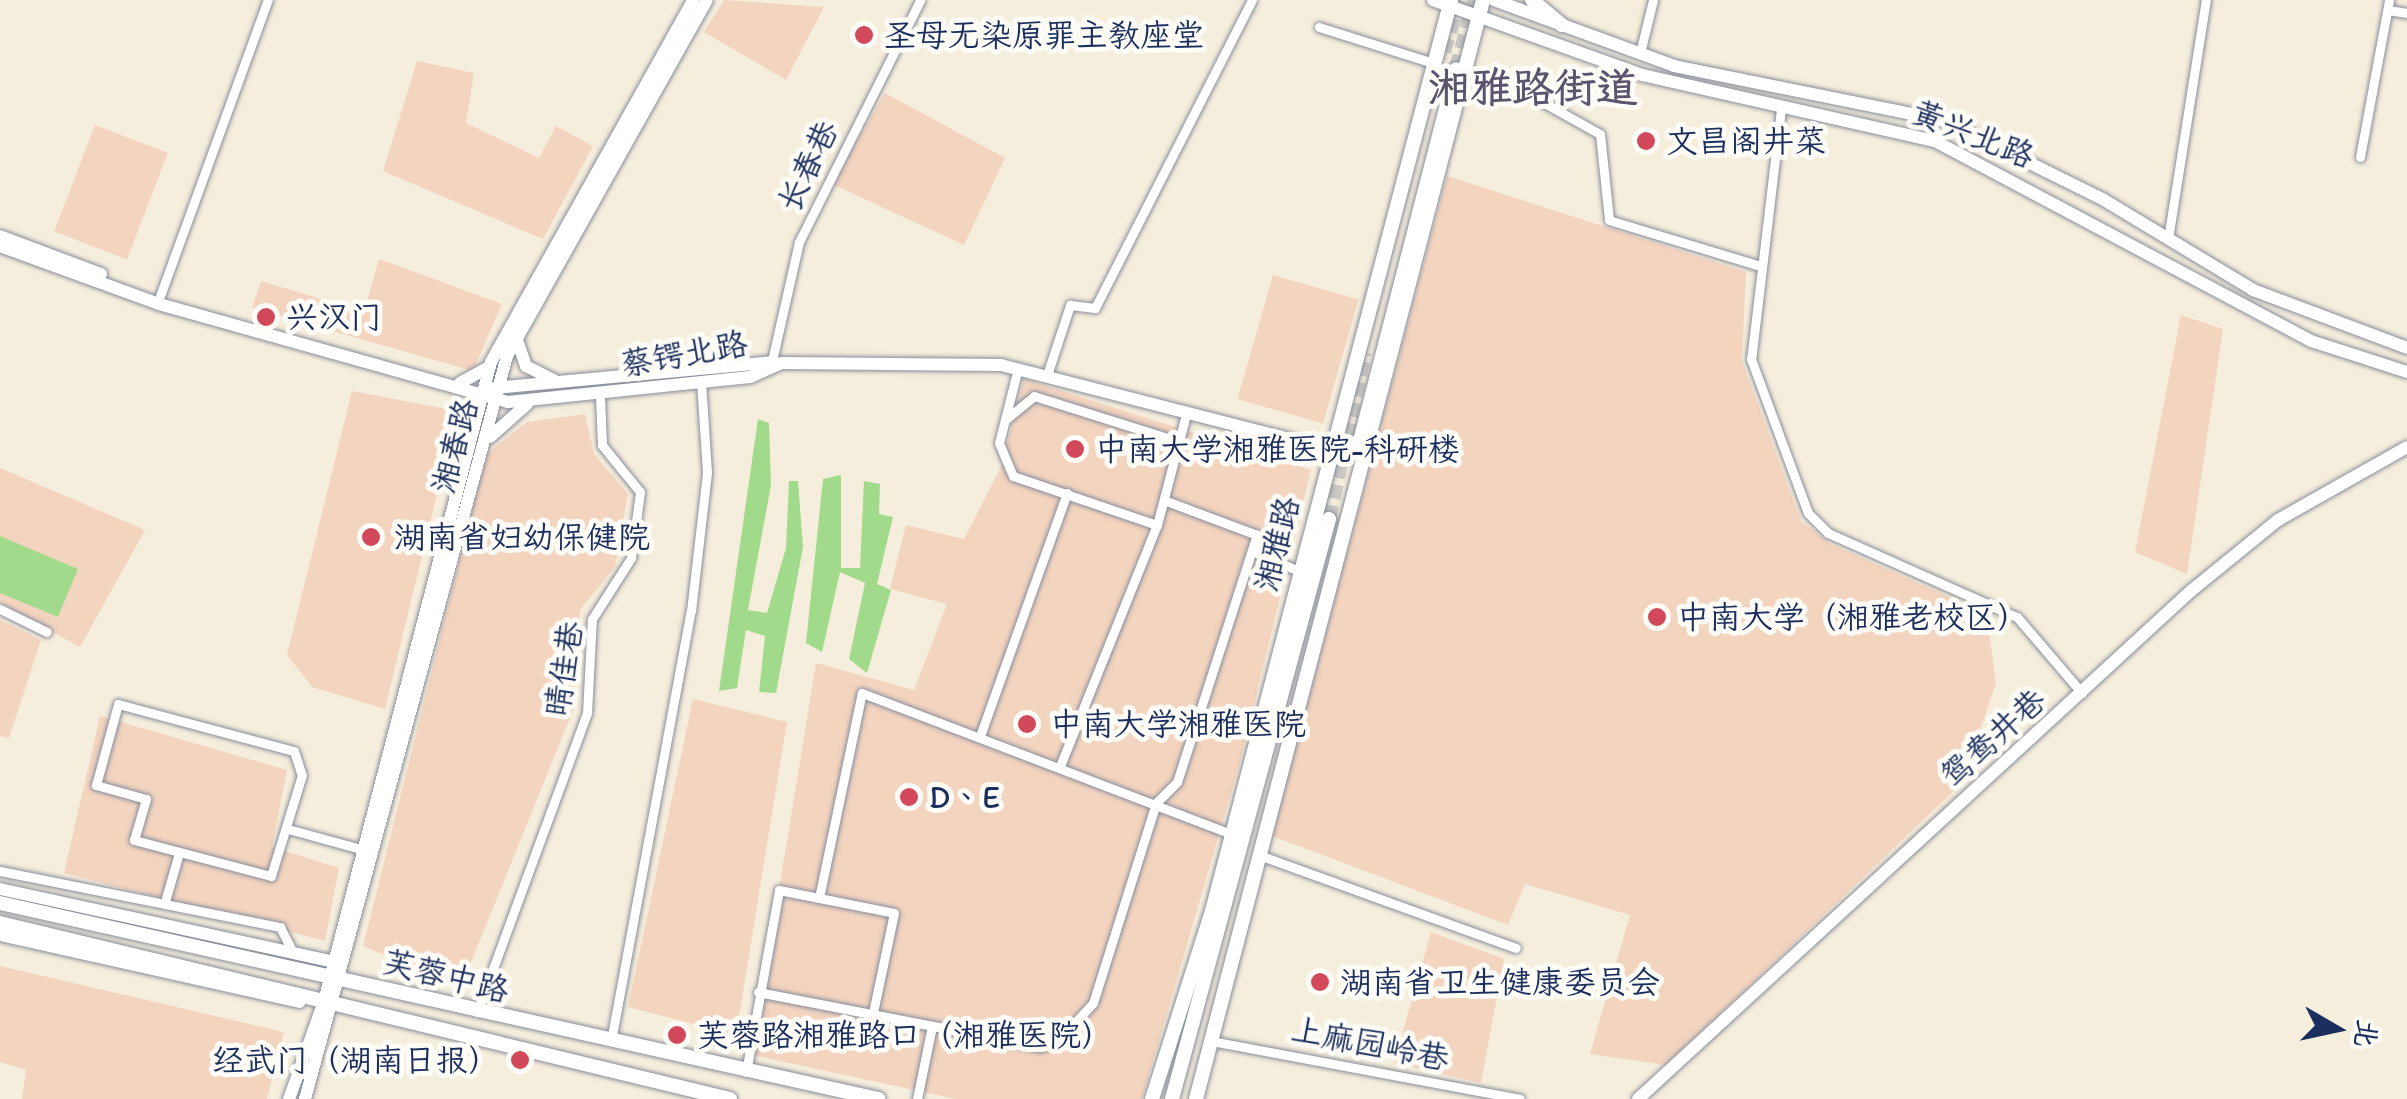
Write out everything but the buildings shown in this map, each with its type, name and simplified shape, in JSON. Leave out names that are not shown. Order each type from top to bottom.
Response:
[{"type":"main road","name":"湘春路","points":[[336,972],[361,849],[490,362],[693,0]]},
{"type":"main road","name":"湘春路","points":[[328,1004],[518,330],[707,0]]},
{"type":"main road","name":"湘雅路","points":[[1196,1099],[1352,485],[1359,444],[1461,71],[1489,0]]},
{"type":"main road","name":"黄兴北路","points":[[1489,0],[1640,53],[1943,120],[2304,314],[2407,348]]},
{"type":"main road","points":[[1532,0],[1562,25]]},
{"type":"main road","name":"湘雅路","points":[[1152,1099],[1232,834],[1445,2]]},
{"type":"main road","name":"黄兴北路","points":[[1445,2],[1482,20],[1632,73],[1971,155],[2311,341],[2407,372]]},
{"type":"main road","name":"湘雅路","points":[[1352,485],[1374,422],[1461,71]]},
{"type":"main road","name":"蔡锷北路","points":[[0,236],[160,296],[454,386],[532,401],[701,382],[772,364]]},
{"type":"main road","name":"蔡锷北路","points":[[0,246],[454,386]]},
{"type":"main road","points":[[518,330],[526,366],[572,384]]},
{"type":"main road","points":[[470,438],[466,408],[454,386],[490,362]]},
{"type":"main road","name":"蔡锷北路","points":[[497,394],[772,364],[1019,367],[1188,408],[1332,450],[1359,444]]},
{"type":"main road","points":[[481,457],[497,426],[532,401]]},
{"type":"main road","points":[[1359,444],[1374,422]]},
{"type":"main road","name":"鸳鸯井巷","points":[[1638,1099],[2082,693],[2278,520],[2407,447]]},
{"type":"main road","name":"湘雅路","points":[[1172,1099],[1328,519]]},
{"type":"main road","points":[[0,890],[294,955],[336,972]]},
{"type":"main road","name":"芙蓉中路","points":[[0,903],[313,971],[336,972],[476,1014],[878,1099]]},
{"type":"main road","name":"芙蓉中路","points":[[0,924],[730,1099]]},
{"type":"main road","name":"芙蓉中路","points":[[0,935],[328,1004]]},
{"type":"main road","points":[[294,955],[313,971]]},
{"type":"main road","points":[[290,1099],[328,1004]]},
{"type":"main road","points":[[305,1099],[328,1004]]},
{"type":"street","points":[[160,296],[268,0]]},
{"type":"street","name":"长春巷","points":[[772,364],[799,242],[920,0]]},
{"type":"street","points":[[1048,372],[1070,305],[1095,308],[1252,0]]},
{"type":"street","points":[[1640,53],[1653,0]]},
{"type":"street","points":[[2167,241],[2206,0]]},
{"type":"street","points":[[2360,158],[2389,5],[2407,13]]},
{"type":"street","points":[[1319,26],[1430,62]]},
{"type":"street","points":[[1461,71],[1514,86],[1600,134],[1608,220],[1756,265]]},
{"type":"street","points":[[1781,108],[1756,265],[1750,359],[1808,512],[1828,532],[2018,617],[2082,693]]},
{"type":"street","points":[[1019,367],[1004,421],[1001,463],[1013,476],[1157,525]]},
{"type":"street","points":[[611,1042],[691,612],[707,472],[701,382]]},
{"type":"street","name":"晴佳巷","points":[[476,1014],[587,713],[592,620],[631,558],[640,492],[602,444],[600,395]]},
{"type":"street","points":[[1004,421],[1034,396],[1177,441]]},
{"type":"street","points":[[1060,766],[1157,525],[1188,408]]},
{"type":"street","points":[[980,736],[1067,494]]},
{"type":"street","points":[[758,992],[874,1012],[931,1031],[956,1025],[1040,1046],[1072,1028],[1094,1004],[1156,803],[1177,782],[1257,535],[1164,500]]},
{"type":"street","points":[[1252,551],[1298,571]]},
{"type":"street","points":[[0,609],[47,632]]},
{"type":"street","points":[[819,898],[862,693],[1232,834]]},
{"type":"street","points":[[118,704],[294,751],[302,775],[288,829],[270,876],[134,840],[146,799],[96,785],[118,704]]},
{"type":"street","points":[[288,829],[361,849]]},
{"type":"street","points":[[166,898],[179,853]]},
{"type":"street","points":[[1257,854],[1516,948]]},
{"type":"street","points":[[0,871],[166,898],[280,927],[294,955]]},
{"type":"street","points":[[746,1072],[779,890],[894,913],[874,1012]]},
{"type":"street","points":[[916,1099],[931,1031]]},
{"type":"street","name":"上麻园岭巷","points":[[1211,1041],[1520,1099]]},
{"type":"shaded area","points":[[724,0],[824,7],[786,80],[704,32]]},
{"type":"shaded area","points":[[417,61],[474,73],[466,123],[539,158],[556,126],[593,146],[543,239],[383,171]]},
{"type":"shaded area","points":[[885,93],[1005,158],[964,245],[832,184]]},
{"type":"shaded area","points":[[95,125],[168,153],[127,259],[54,231]]},
{"type":"shaded area","name":"中南大学（湘雅老校区）","points":[[1447,176],[1746,272],[1742,361],[1801,521],[1831,544],[1980,611],[1988,624],[1996,683],[1962,783],[1666,1065],[1590,1054],[1630,915],[1525,884],[1508,925],[1272,836]]},
{"type":"shaded area","points":[[379,259],[502,304],[473,371],[252,308],[261,281],[364,312]]},
{"type":"shaded area","points":[[1273,275],[1359,300],[1323,424],[1237,399]]},
{"type":"shaded area","points":[[2181,315],[2223,329],[2187,574],[2135,552]]},
{"type":"shaded area","name":"中南大学湘雅医院","points":[[1024,379],[1311,470],[1239,766],[1142,1099],[956,1099],[752,1055],[816,663],[914,690],[947,604],[890,589],[906,525],[964,539],[1001,467]]},
{"type":"shaded area","name":"湖南省妇幼保健院","points":[[352,391],[457,411],[385,709],[312,687],[287,655]]},
{"type":"shaded area","points":[[585,414],[594,454],[628,494],[615,567],[580,610],[574,708],[461,987],[363,946],[486,454],[527,422]]},
{"type":"shaded area","points":[[0,468],[145,530],[80,647],[0,603]]},
{"type":"shaded area","points":[[0,620],[41,640],[9,738],[0,736]]},
{"type":"shaded area","points":[[693,699],[787,722],[736,1035],[628,1007]]},
{"type":"shaded area","points":[[100,716],[287,770],[272,847],[339,868],[325,941],[64,873]]},
{"type":"shaded area","points":[[1431,932],[1504,959],[1481,1083],[1394,1063]]},
{"type":"shaded area","points":[[0,966],[284,1032],[267,1099],[22,1099],[26,1070],[0,1062]]},
{"type":"green space","points":[[758,419],[769,423],[771,485],[748,610],[767,613],[786,548],[789,481],[798,481],[803,547],[776,693],[759,692],[765,636],[746,630],[737,688],[719,691]]},
{"type":"green space","points":[[841,475],[841,568],[860,568],[864,481],[880,484],[879,514],[893,517],[877,584],[891,590],[867,673],[849,659],[865,583],[840,572],[822,652],[806,643],[823,479]]},
{"type":"green space","points":[[0,536],[78,569],[58,617],[0,593]]},
{"type":"tunnel","points":[[1444,52],[1460,0]]},
{"type":"tunnel","points":[[1456,69],[1474,0]]},
{"type":"tunnel","points":[[1329,519],[1365,353]]},
{"type":"place","name":"圣母无染原罪主教座堂","points":[[864,35]]},
{"type":"place","name":"文昌阁井菜","points":[[1646,141]]},
{"type":"place","name":"兴汉门","points":[[266,317]]},
{"type":"place","name":"中南大学湘雅医院-科研楼","points":[[1075,449]]},
{"type":"place","name":"湖南省妇幼保健院","points":[[371,537]]},
{"type":"place","name":"中南大学（湘雅老校区）","points":[[1657,617]]},
{"type":"place","name":"中南大学湘雅医院","points":[[1027,724]]},
{"type":"place","name":"D、E","points":[[909,797]]},
{"type":"place","name":"湖南省卫生健康委员会","points":[[1320,982]]},
{"type":"place","name":"芙蓉路湘雅路口（湘雅医院）","points":[[677,1035]]},
{"type":"place","name":"经武门（湖南日报）","points":[[520,1060]]},
{"type":"district","name":"湘雅路街道","points":[[1533,88]]}]
